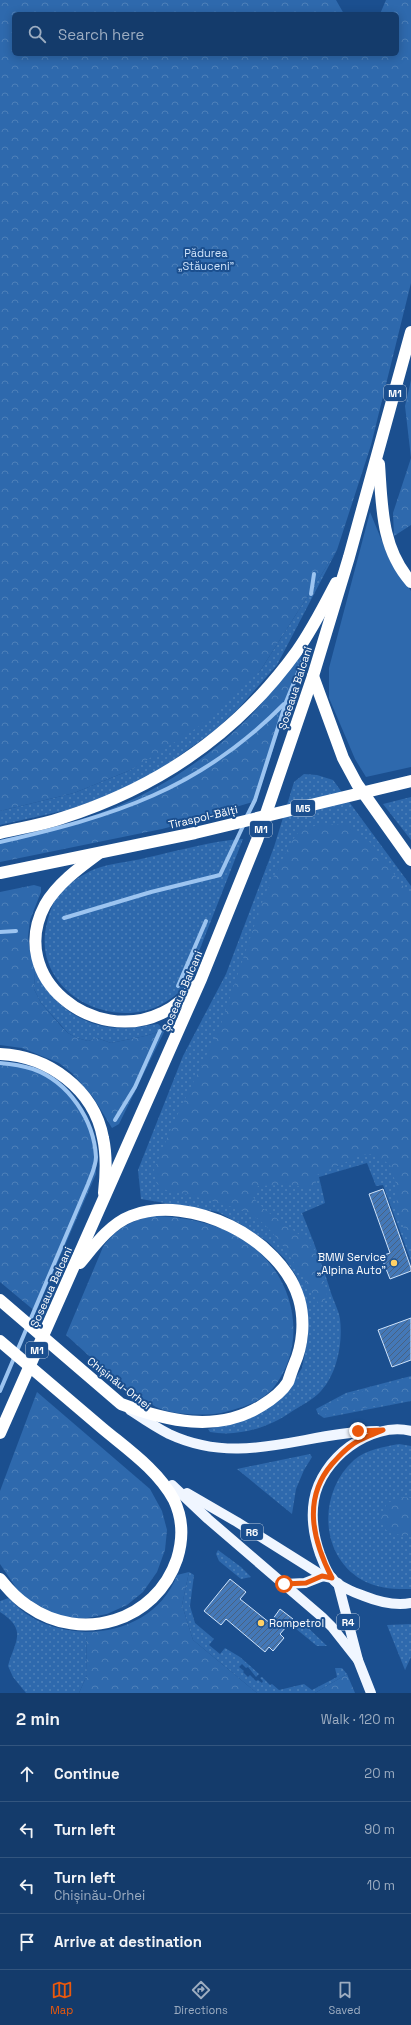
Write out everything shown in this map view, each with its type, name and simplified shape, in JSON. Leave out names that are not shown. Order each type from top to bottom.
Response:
[{"type":"highway","name":"M1","points":[[349,557],[411,332]]},
{"type":"highway","points":[[378,454],[383,525],[393,552],[411,582]]},
{"type":"highway","points":[[0,832],[61,819],[132,791],[168,772],[212,741],[251,706],[297,651],[324,606],[349,557]]},
{"type":"highway","name":"Șoseaua Balcani","points":[[2,1424],[103,1202],[201,979],[257,840],[313,676],[349,557]]},
{"type":"highway","points":[[313,676],[344,758],[357,784],[411,860]]},
{"type":"highway","name":"Tiraspol-Bălți","points":[[0,873],[195,833],[411,780]]},
{"type":"highway","points":[[100,852],[60,886],[52,895],[42,913],[36,942],[38,958],[48,982],[58,994],[74,1007],[94,1017],[123,1022],[153,1017],[170,1010],[201,979]]},
{"type":"highway","points":[[0,1054],[27,1057],[43,1063],[63,1075],[85,1099],[99,1124],[103,1137],[106,1166],[103,1202]]},
{"type":"highway","points":[[68,1278],[105,1234],[129,1217],[155,1210],[182,1211],[218,1220],[259,1244],[274,1258],[287,1276],[299,1299],[302,1321],[301,1340],[296,1360],[283,1388],[270,1401],[257,1409],[230,1419],[197,1422],[161,1417],[121,1404]]},
{"type":"highway","name":"Chișinău-Orhei","points":[[2,1302],[121,1404]]},
{"type":"highway","points":[[0,1341],[151,1470],[174,1500],[180,1515],[182,1539],[180,1552],[169,1578],[148,1604],[129,1615],[98,1624],[76,1624],[59,1621],[28,1607],[12,1593],[0,1579]]},
{"type":"highway","name":"M1","points":[[0,1433],[2,1424]]},
{"type":"main road","name":"Chișinău-Orhei","points":[[121,1404],[168,1434],[219,1449],[251,1449],[358,1431],[408,1429]]},
{"type":"main road","points":[[284,1584],[306,1583],[331,1579],[317,1546],[314,1529],[314,1500],[317,1488],[329,1468],[347,1449],[360,1440],[383,1430]]},
{"type":"main road","points":[[151,1470],[172,1485],[208,1519],[332,1626],[358,1660]]},
{"type":"main road","name":"R6","points":[[172,1485],[237,1522],[331,1579],[375,1600],[389,1604],[411,1603]]},
{"type":"main road","name":"R4","points":[[331,1579],[358,1660],[371,1693]]},
{"type":"green space","name":"Pădurea „Stăuceni”","points":[[0,0],[336,0],[343,12],[12,12],[12,56],[399,56],[399,12],[381,12],[386,0],[411,0],[411,283],[371,445],[337,550],[260,671],[198,727],[133,769],[74,793],[0,811]]},
{"type":"green space","points":[[411,380],[411,458],[405,406]]},
{"type":"green space","points":[[411,458],[411,525],[394,536],[393,513]]},
{"type":"green space","points":[[370,512],[391,563],[411,591],[411,767],[366,777],[355,759],[329,698],[329,668]]},
{"type":"green space","points":[[337,550],[277,665],[239,708],[214,731],[155,773],[118,792],[67,810],[0,825],[0,811],[74,793],[133,769],[260,671]]},
{"type":"green space","points":[[300,656],[306,658],[294,686],[256,801],[219,812],[212,816],[162,829],[0,862],[0,840],[73,822],[117,806],[156,787],[193,764],[227,738],[251,715]]},
{"type":"green space","points":[[304,774],[317,775],[333,780],[411,886],[411,1261],[383,1185],[376,1186],[367,1163],[319,1177],[325,1203],[302,1213],[339,1313],[341,1338],[335,1367],[327,1384],[321,1391],[306,1403],[273,1423],[242,1432],[210,1432],[208,1429],[222,1426],[289,1388],[302,1368],[308,1338],[307,1308],[297,1277],[285,1259],[268,1242],[242,1225],[218,1212],[141,1199],[138,1170],[183,1056],[226,974],[274,847],[294,782]]},
{"type":"green space","points":[[411,797],[411,840],[383,804]]},
{"type":"green space","points":[[324,824],[348,825],[372,844],[411,897],[411,1246],[409,1245],[397,1207],[396,1184],[390,1165],[375,1154],[362,1155],[317,1175],[315,1188],[286,1185],[258,1186],[252,1196],[265,1210],[304,1238],[318,1254],[327,1294],[324,1303],[319,1304],[292,1259],[276,1237],[258,1219],[251,1214],[226,1205],[161,1189],[156,1182],[154,1170],[172,1126],[220,1027],[265,894],[291,842],[301,829]]},
{"type":"green space","points":[[243,839],[185,987],[176,995],[150,1010],[124,1013],[104,1010],[86,1003],[70,993],[57,979],[48,962],[45,944],[47,923],[51,908],[56,898],[70,883],[90,871],[107,865],[206,844]]},
{"type":"green space","points":[[34,885],[41,887],[41,892],[30,920],[28,937],[35,970],[34,989],[41,1003],[61,1026],[68,1033],[77,1038],[88,1041],[97,1038],[111,1043],[165,1030],[119,1124],[112,1128],[93,1097],[72,1073],[59,1063],[22,1048],[0,1045],[0,892]]},
{"type":"green space","points":[[35,970],[50,993],[59,1003],[81,1019],[107,1027],[121,1028],[158,1024],[165,1030],[111,1043],[97,1038],[88,1041],[77,1038],[68,1033],[41,1003],[34,989]]},
{"type":"green space","points":[[0,1063],[33,1069],[48,1076],[61,1086],[81,1111],[88,1126],[95,1158],[96,1174],[36,1312],[0,1282]]},
{"type":"green space","points":[[154,1216],[199,1222],[227,1231],[240,1238],[264,1257],[284,1286],[290,1303],[293,1320],[293,1338],[290,1355],[284,1372],[274,1387],[269,1393],[257,1401],[235,1409],[214,1414],[197,1415],[163,1410],[144,1400],[120,1383],[66,1335],[103,1247],[108,1240],[125,1226]]},
{"type":"green space","points":[[411,1376],[411,1401],[324,1418],[318,1414],[316,1409],[346,1393]]},
{"type":"green space","points":[[411,1379],[411,1399],[326,1415],[321,1410],[337,1400]]},
{"type":"green space","points":[[37,1392],[150,1489],[162,1511],[167,1530],[165,1550],[157,1572],[143,1592],[127,1605],[107,1614],[87,1618],[70,1618],[54,1614],[21,1595],[0,1564],[0,1491]]},
{"type":"green space","points":[[399,1444],[411,1446],[411,1589],[394,1589],[377,1586],[366,1582],[350,1572],[339,1558],[332,1542],[328,1525],[329,1507],[334,1490],[342,1474],[354,1460],[364,1453]]},
{"type":"green space","points":[[310,1454],[312,1457],[304,1470],[296,1489],[292,1514],[237,1469]]},
{"type":"green space","points":[[403,1497],[411,1498],[411,1535],[402,1536],[386,1530],[381,1516],[387,1503]]},
{"type":"green space","points":[[218,1550],[241,1567],[251,1577],[241,1579],[219,1561],[216,1554]]},
{"type":"green space","points":[[189,1572],[194,1575],[190,1606],[195,1623],[214,1639],[209,1645],[220,1654],[225,1648],[240,1657],[259,1674],[256,1677],[248,1667],[246,1668],[242,1664],[239,1667],[248,1677],[250,1675],[256,1681],[258,1680],[262,1683],[263,1681],[260,1678],[262,1677],[270,1685],[272,1684],[279,1690],[304,1684],[312,1690],[337,1677],[335,1668],[342,1668],[347,1674],[315,1693],[257,1693],[193,1640],[182,1605]]},
{"type":"green space","points":[[189,1572],[182,1605],[193,1640],[257,1693],[79,1693],[87,1675],[86,1632],[115,1628],[141,1618],[162,1600],[171,1588],[177,1575]]},
{"type":"green space","points":[[9,1598],[34,1619],[54,1627],[86,1632],[87,1675],[79,1693],[26,1693],[13,1677],[8,1666],[16,1643],[17,1630],[9,1618],[0,1612],[0,1601]]},
{"type":"green space","points":[[301,1621],[327,1646],[317,1646],[295,1628]]},
{"type":"green space","points":[[411,1624],[411,1657],[405,1670],[387,1625]]},
{"type":"green space","points":[[347,1674],[355,1693],[315,1693]]},
{"type":"building","points":[[383,1189],[411,1268],[411,1271],[390,1279],[381,1256],[390,1253],[369,1194]]},
{"type":"building","points":[[411,1318],[411,1360],[392,1367],[378,1330]]},
{"type":"building","points":[[230,1579],[246,1592],[240,1599],[270,1623],[280,1609],[293,1619],[280,1634],[284,1638],[273,1651],[269,1647],[265,1652],[226,1619],[221,1625],[204,1611]]},
{"type":"waterway","points":[[311,594],[314,574]]},
{"type":"waterway","points":[[246,818],[255,800],[286,702],[304,658]]},
{"type":"waterway","points":[[0,842],[81,822],[118,810],[153,796],[187,779],[220,758],[252,734],[284,704]]},
{"type":"waterway","points":[[64,918],[151,892],[220,875],[244,824]]},
{"type":"waterway","points":[[178,986],[206,921]]},
{"type":"waterway","points":[[0,932],[16,931]]},
{"type":"waterway","points":[[115,1120],[135,1087],[160,1031]]},
{"type":"waterway","points":[[0,1063],[33,1069],[58,1083],[68,1093],[85,1116],[94,1143],[96,1157],[88,1184],[0,1391]]},
{"type":"place","name":"BMW Service „Alpina Auto”","points":[[394,1263]]},
{"type":"place","name":"Rompetrol","points":[[261,1623]]},
{"type":"route","points":[[284,1584],[306,1583],[322,1576],[332,1578],[317,1546],[313,1514],[314,1500],[317,1488],[322,1478],[336,1458],[360,1440],[383,1430],[358,1431]]}]
